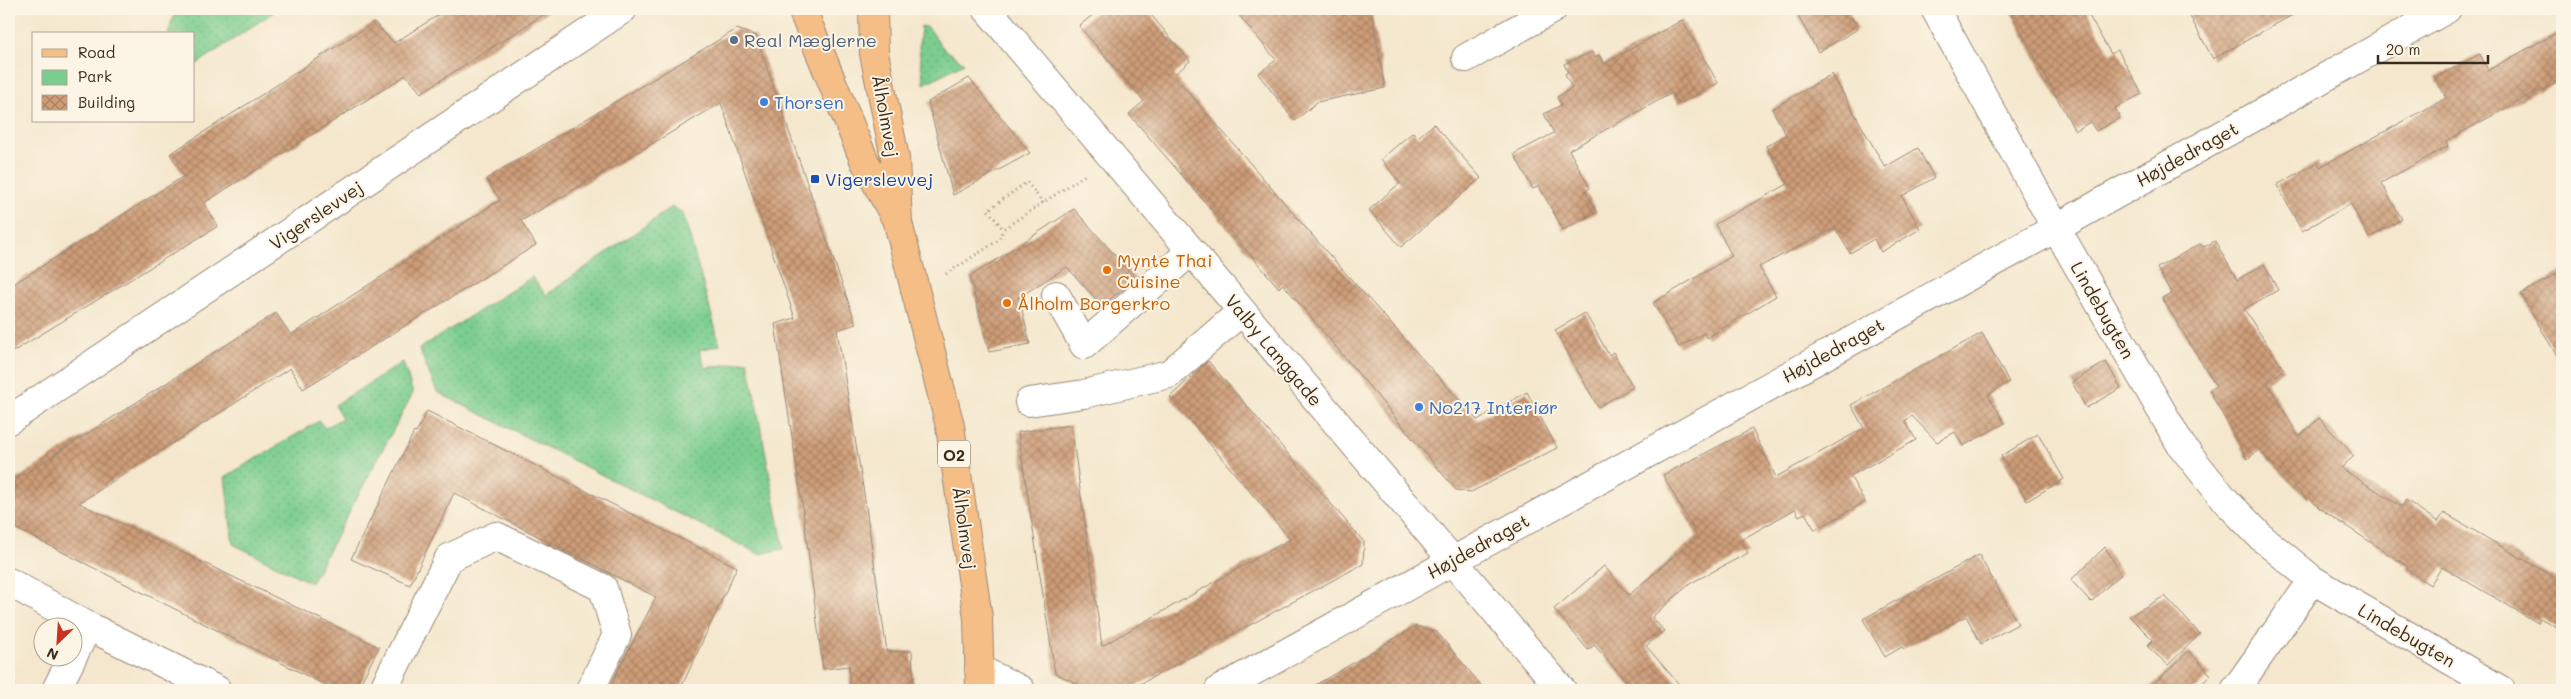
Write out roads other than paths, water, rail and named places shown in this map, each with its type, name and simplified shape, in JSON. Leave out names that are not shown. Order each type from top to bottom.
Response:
[{"type":"main road","name":"Ålholmvej","points":[[802,9],[865,162],[898,223]]},
{"type":"main road","name":"Ålholmvej","points":[[873,9],[874,53],[895,158],[898,223],[950,426],[978,618],[980,680]]},
{"type":"street","name":"Vigerslevvej","points":[[9,420],[623,9]]},
{"type":"street","name":"Valby Langgade","points":[[987,9],[1562,690]]},
{"type":"street","points":[[1466,58],[1554,9]]},
{"type":"street","name":"Lindebugten","points":[[1935,9],[2056,228],[2181,445],[2237,512],[2263,539],[2313,580],[2501,690]]},
{"type":"street","name":"Højdedraget","points":[[1219,690],[2056,228],[2447,9]]},
{"type":"street","points":[[1056,295],[1084,345],[1191,251]]},
{"type":"street","points":[[1029,402],[1084,394],[1169,374],[1242,311]]},
{"type":"street","points":[[383,690],[449,558],[496,536],[603,588],[617,635],[590,690]]},
{"type":"street","points":[[2235,690],[2313,580]]},
{"type":"street","points":[[9,582],[88,626],[215,690]]},
{"type":"street","points":[[56,690],[88,626]]},
{"type":"street","points":[[980,680],[1021,690]]},
{"type":"place","name":"Real Mæglerne","points":[[734,40]]},
{"type":"place","name":"Thorsen","points":[[764,102]]},
{"type":"place","name":"Vigerslevvej","points":[[815,179]]},
{"type":"place","name":"Mynte Thai Cuisine","points":[[1107,270]]},
{"type":"place","name":"Ålholm Borgerkro","points":[[1007,303]]},
{"type":"place","name":"No217 Interiør","points":[[1419,407]]}]
